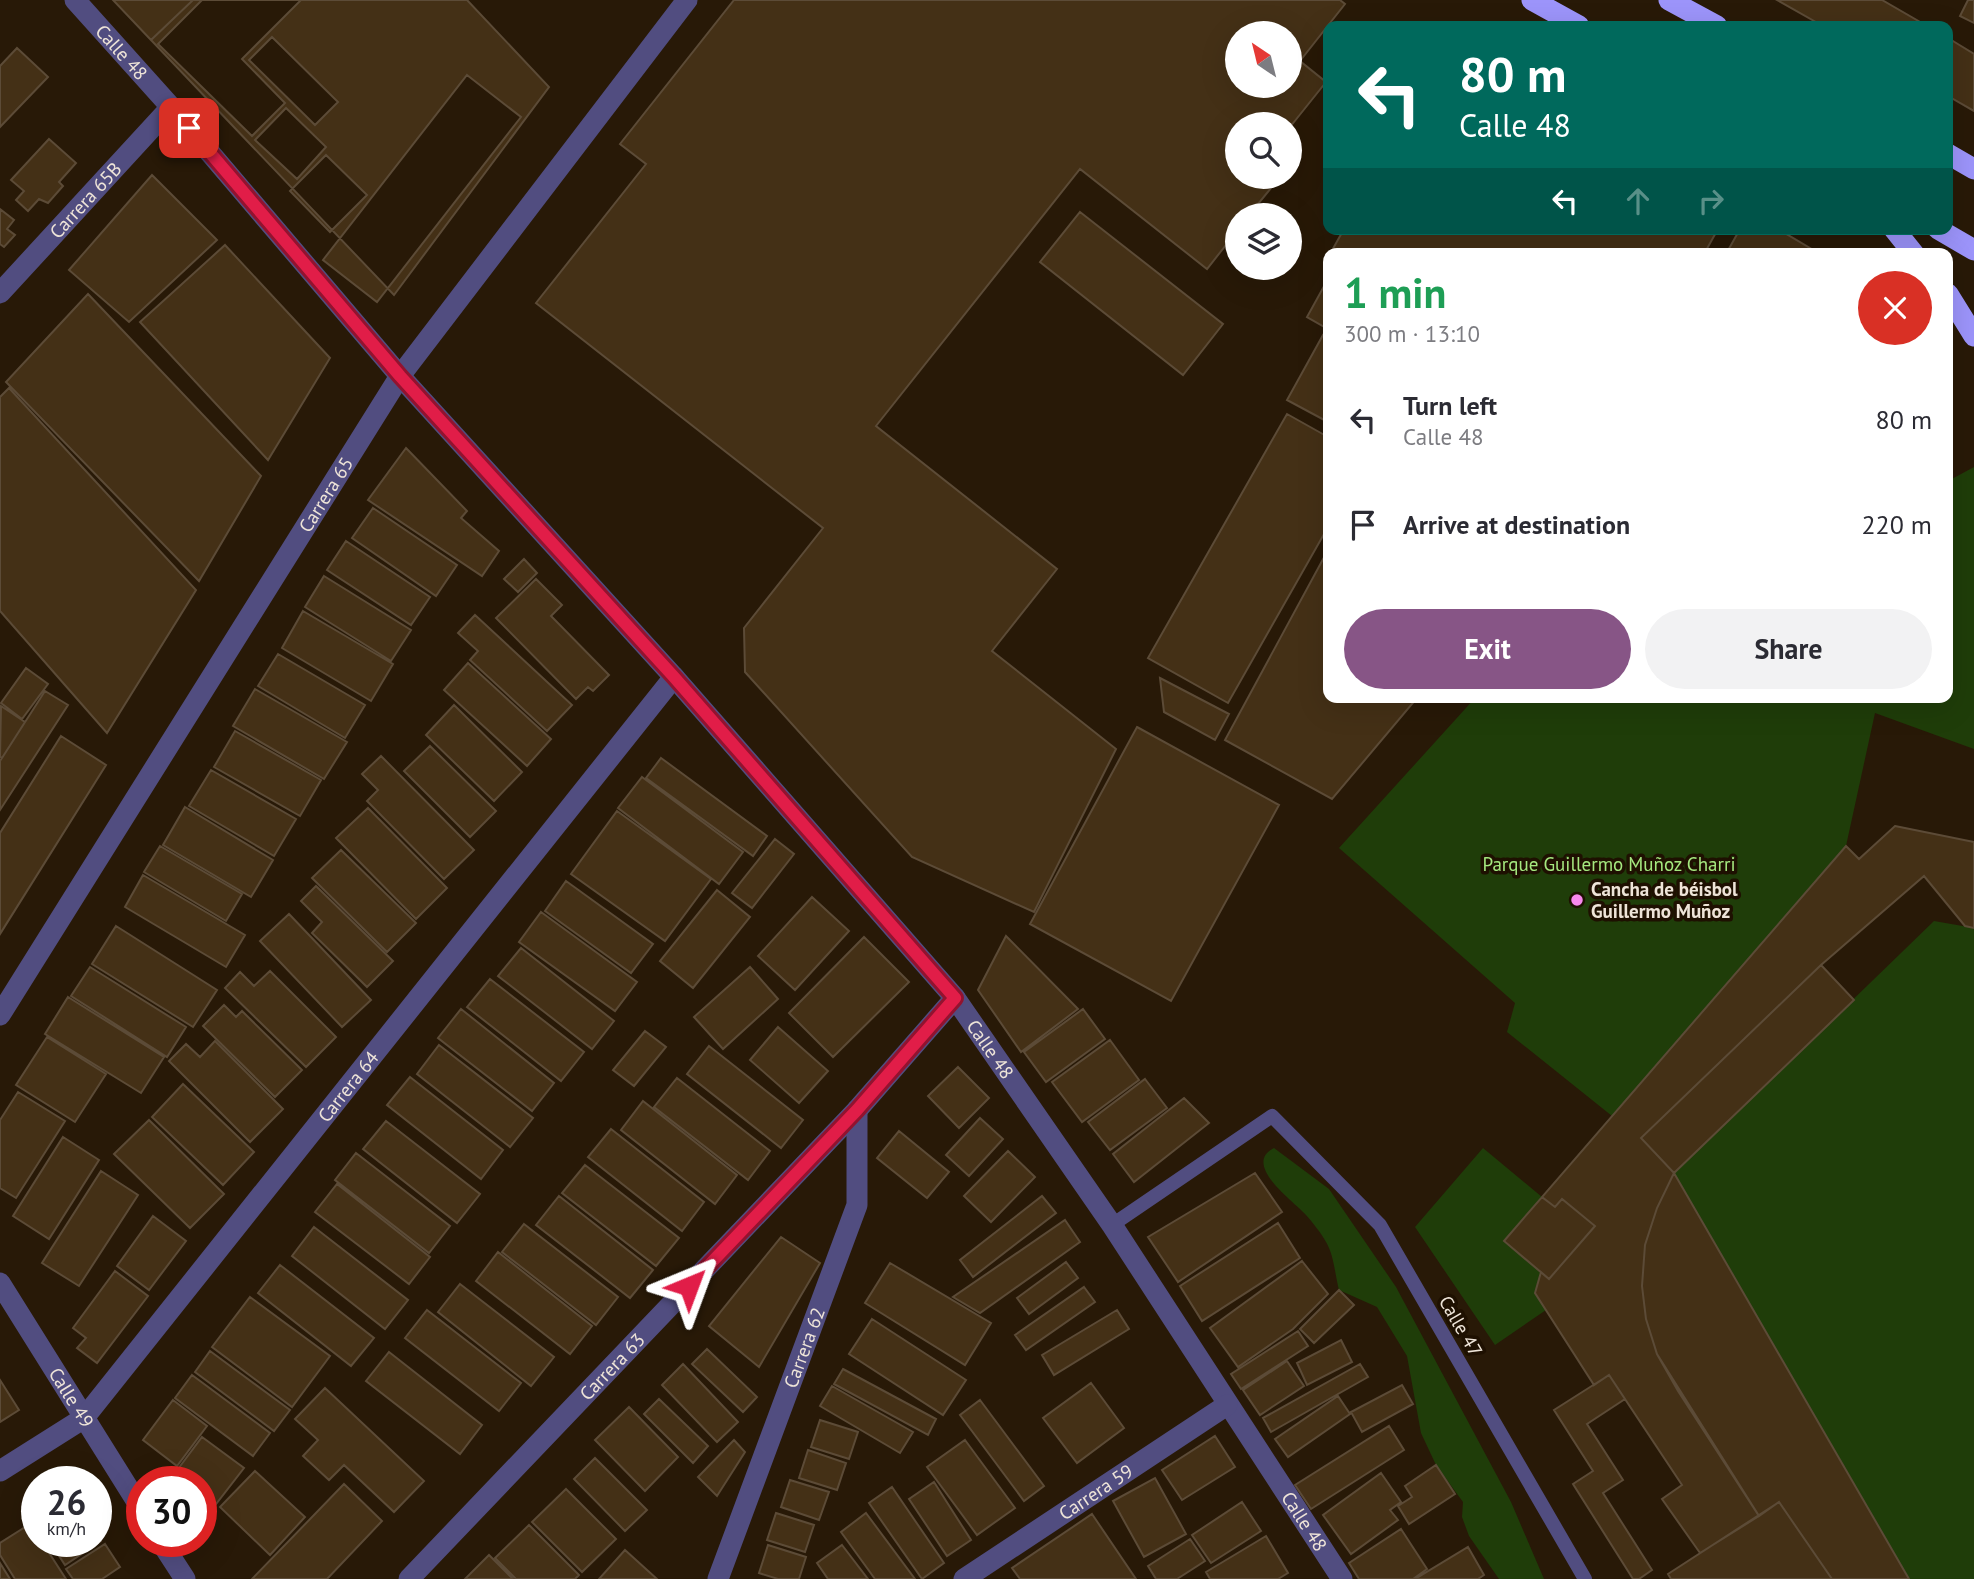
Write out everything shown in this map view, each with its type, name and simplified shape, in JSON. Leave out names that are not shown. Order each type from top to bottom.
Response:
[{"type":"highway","points":[[1532,0],[1570,21]]},
{"type":"highway","points":[[1670,0],[1708,21]]},
{"type":"highway","points":[[1953,157],[1974,169]]},
{"type":"highway","points":[[1948,235],[1974,250]]},
{"type":"highway","points":[[1953,302],[1974,336]]},
{"type":"street","name":"Calle 48","points":[[75,0],[171,107],[400,376],[674,677],[955,998],[1112,1225],[1342,1579]]},
{"type":"street","name":"Carrera 65","points":[[0,1015],[400,376],[687,0]]},
{"type":"street","name":"Carrera 65B","points":[[0,293],[171,107]]},
{"type":"street","name":"Carrera 64","points":[[0,1471],[84,1418],[674,677]]},
{"type":"street","name":"Carrera 63","points":[[409,1579],[857,1110],[955,998]]},
{"type":"street","name":"Carrera 62","points":[[718,1579],[857,1206],[857,1110]]},
{"type":"street","name":"Calle 49","points":[[0,1283],[126,1485]]},
{"type":"street","name":"Carrera 59","points":[[964,1579],[1227,1405]]},
{"type":"street","points":[[171,1557],[185,1579]]},
{"type":"lane","name":"Calle 47","points":[[1112,1225],[1272,1116],[1380,1225],[1585,1579]]},
{"type":"green space","name":"Parque Guillermo Muñoz Charri","points":[[1974,467],[1974,749],[1875,713],[1846,846],[1612,1116],[1507,1032],[1515,1003],[1339,848],[1470,703],[1953,703],[1953,478]]},
{"type":"green space","points":[[1934,921],[1974,928],[1974,1579],[1909,1579],[1674,1173]]},
{"type":"green space","points":[[1274,1148],[1329,1189],[1396,1287],[1511,1502],[1544,1579],[1499,1579],[1469,1536],[1462,1517],[1463,1502],[1436,1465],[1421,1433],[1407,1356],[1377,1307],[1339,1290],[1331,1253],[1324,1239],[1267,1173],[1265,1155]]},
{"type":"green space","points":[[1483,1148],[1542,1197],[1505,1240],[1541,1272],[1535,1293],[1546,1310],[1495,1345],[1415,1227]]},
{"type":"building","points":[[113,0],[193,0],[151,40]]},
{"type":"building","points":[[193,0],[467,0],[549,87],[394,295],[151,40]]},
{"type":"building","points":[[202,0],[301,0],[242,59],[285,103],[252,136],[158,44]]},
{"type":"building","points":[[734,0],[1340,0],[1345,4],[1332,21],[1323,21],[1323,32],[1302,58],[1302,21],[1225,21],[1225,98],[1302,98],[1302,63],[1323,80],[1323,86],[1302,112],[1225,112],[1225,189],[1270,189],[1259,203],[1225,203],[1225,246],[1207,269],[1080,169],[876,426],[1057,569],[992,651],[1116,749],[1034,912],[912,857],[745,672],[744,628],[823,528],[536,303],[646,164],[620,144]]},
{"type":"building","points":[[1777,0],[1882,0],[1918,21],[1814,21]]},
{"type":"building","points":[[1968,0],[1974,0],[1974,23],[1960,16]]},
{"type":"building","points":[[272,37],[338,102],[315,125],[249,60]]},
{"type":"building","points":[[1953,41],[1974,54],[1974,111],[1953,99]]},
{"type":"building","points":[[17,48],[48,77],[0,127],[0,66]]},
{"type":"building","points":[[467,75],[521,117],[377,302],[323,260]]},
{"type":"building","points":[[286,108],[326,147],[297,179],[255,140]]},
{"type":"building","points":[[49,139],[76,163],[59,182],[63,186],[48,203],[39,199],[28,211],[16,200],[24,191],[11,180]]},
{"type":"building","points":[[326,155],[367,195],[330,232],[290,191]]},
{"type":"building","points":[[152,175],[217,240],[129,322],[69,270]]},
{"type":"building","points":[[0,209],[14,220],[7,229],[15,235],[4,247],[0,244]]},
{"type":"building","points":[[1080,212],[1223,324],[1183,375],[1040,262]]},
{"type":"building","points":[[1341,235],[1715,235],[1707,248],[1333,248]]},
{"type":"building","points":[[1737,235],[1788,235],[1810,248],[1729,248]]},
{"type":"building","points":[[225,245],[330,358],[268,460],[140,322]]},
{"type":"building","points":[[1323,288],[1323,326],[1307,317]]},
{"type":"building","points":[[88,294],[261,476],[199,581],[6,382]]},
{"type":"building","points":[[1323,335],[1323,419],[1287,400]]},
{"type":"building","points":[[9,388],[196,590],[107,733],[0,611],[0,397]]},
{"type":"building","points":[[1287,414],[1323,434],[1323,536],[1228,703],[1148,658]]},
{"type":"building","points":[[406,448],[467,511],[461,518],[499,551],[482,576],[368,500]]},
{"type":"building","points":[[373,508],[457,565],[436,596],[352,538]]},
{"type":"building","points":[[346,541],[430,597],[411,625],[327,570]]},
{"type":"building","points":[[524,559],[537,573],[518,592],[504,579]]},
{"type":"building","points":[[1323,559],[1323,703],[1413,703],[1332,799],[1225,740]]},
{"type":"building","points":[[324,576],[411,630],[391,661],[305,607]]},
{"type":"building","points":[[536,579],[562,605],[551,616],[609,675],[593,691],[588,687],[576,699],[496,618]]},
{"type":"building","points":[[303,611],[393,664],[371,701],[282,648]]},
{"type":"building","points":[[475,615],[572,705],[547,731],[470,660],[478,651],[458,633]]},
{"type":"building","points":[[278,654],[365,705],[345,738],[258,686]]},
{"type":"building","points":[[468,663],[551,739],[527,766],[444,690]]},
{"type":"building","points":[[26,668],[48,684],[22,719],[1,703]]},
{"type":"building","points":[[1160,678],[1229,714],[1215,740],[1164,712]]},
{"type":"building","points":[[255,689],[347,742],[324,779],[233,726]]},
{"type":"building","points":[[45,691],[68,705],[0,810],[0,761]]},
{"type":"building","points":[[454,705],[522,772],[494,801],[426,735]]},
{"type":"building","points":[[1,706],[25,722],[2,758],[0,757]]},
{"type":"building","points":[[1137,727],[1279,805],[1171,1001],[1030,924]]},
{"type":"building","points":[[235,731],[321,780],[300,816],[214,767]]},
{"type":"building","points":[[61,736],[106,765],[0,934],[0,833]]},
{"type":"building","points":[[430,746],[496,811],[470,837],[404,771]]},
{"type":"building","points":[[381,756],[474,850],[444,879],[367,801],[378,790],[362,774]]},
{"type":"building","points":[[661,758],[767,836],[753,856],[646,778]]},
{"type":"building","points":[[211,770],[296,819],[274,856],[189,806]]},
{"type":"building","points":[[642,777],[743,852],[719,884],[618,808]]},
{"type":"building","points":[[185,807],[273,860],[251,897],[163,845]]},
{"type":"building","points":[[368,808],[447,888],[416,919],[336,838]]},
{"type":"building","points":[[617,811],[711,879],[665,941],[571,874]]},
{"type":"building","points":[[1895,826],[1974,842],[1974,928],[1965,926],[1924,876],[1821,965],[1641,1138],[1674,1173],[1657,1208],[1645,1245],[1642,1286],[1646,1319],[1657,1354],[1759,1516],[1700,1553],[1662,1499],[1682,1485],[1609,1375],[1594,1385],[1535,1293],[1541,1272],[1549,1279],[1595,1226],[1562,1199],[1555,1207],[1542,1197],[1846,846],[1859,859]]},
{"type":"building","points":[[775,839],[794,854],[752,908],[732,893]]},
{"type":"building","points":[[160,846],[242,894],[226,921],[144,872]]},
{"type":"building","points":[[341,850],[416,923],[387,952],[312,878]]},
{"type":"building","points":[[143,875],[245,935],[226,967],[125,907]]},
{"type":"building","points":[[566,881],[653,944],[631,973],[545,911]]},
{"type":"building","points":[[316,886],[393,961],[367,987],[312,933],[322,922],[301,901]]},
{"type":"building","points":[[717,890],[750,917],[693,988],[660,961]]},
{"type":"building","points":[[812,897],[849,931],[795,990],[758,956]]},
{"type":"building","points":[[541,912],[637,982],[615,1011],[519,942]]},
{"type":"building","points":[[289,914],[371,1000],[342,1027],[260,941]]},
{"type":"building","points":[[116,926],[217,990],[193,1027],[92,964]]},
{"type":"building","points":[[1006,936],[1078,1009],[1021,1052],[978,990]]},
{"type":"building","points":[[864,937],[909,982],[833,1057],[789,1013]]},
{"type":"building","points":[[521,948],[614,1021],[592,1049],[498,976]]},
{"type":"building","points":[[1821,965],[1854,1000],[1674,1173],[1641,1138]]},
{"type":"building","points":[[90,967],[186,1027],[167,1057],[71,996]]},
{"type":"building","points":[[750,967],[778,999],[723,1049],[694,1017]]},
{"type":"building","points":[[270,971],[336,1037],[306,1067],[225,988],[240,972],[254,986]]},
{"type":"building","points":[[490,979],[584,1052],[561,1081],[467,1007]]},
{"type":"building","points":[[68,997],[164,1057],[141,1093],[45,1034]]},
{"type":"building","points":[[224,1005],[236,1017],[242,1011],[302,1070],[275,1097],[203,1026]]},
{"type":"building","points":[[461,1009],[554,1083],[532,1111],[438,1038]]},
{"type":"building","points":[[1083,1009],[1105,1039],[1046,1082],[1024,1052]]},
{"type":"building","points":[[778,1027],[828,1071],[799,1103],[750,1060]]},
{"type":"building","points":[[645,1031],[666,1047],[634,1086],[613,1070]]},
{"type":"building","points":[[47,1037],[106,1074],[75,1122],[16,1085]]},
{"type":"building","points":[[1110,1040],[1139,1080],[1082,1122],[1052,1082]]},
{"type":"building","points":[[215,1041],[283,1109],[250,1142],[169,1061],[186,1044],[200,1057]]},
{"type":"building","points":[[439,1045],[533,1118],[510,1147],[417,1074]]},
{"type":"building","points":[[709,1046],[803,1120],[781,1148],[687,1074]]},
{"type":"building","points":[[958,1067],[989,1098],[959,1128],[928,1096]]},
{"type":"building","points":[[410,1077],[503,1150],[481,1179],[387,1105]]},
{"type":"building","points":[[677,1078],[770,1151],[748,1180],[654,1107]]},
{"type":"building","points":[[1145,1079],[1167,1108],[1110,1150],[1088,1122]]},
{"type":"building","points":[[183,1084],[254,1152],[223,1185],[152,1117]]},
{"type":"building","points":[[18,1092],[65,1121],[16,1198],[0,1188],[0,1120]]},
{"type":"building","points":[[1184,1098],[1209,1123],[1134,1182],[1113,1154]]},
{"type":"building","points":[[643,1101],[737,1175],[715,1204],[621,1130]]},
{"type":"building","points":[[980,1118],[1003,1139],[969,1176],[946,1155]]},
{"type":"building","points":[[149,1120],[224,1194],[190,1228],[114,1154]]},
{"type":"building","points":[[386,1121],[480,1194],[457,1223],[363,1149]]},
{"type":"building","points":[[611,1129],[704,1202],[682,1231],[588,1157]]},
{"type":"building","points":[[899,1131],[949,1172],[927,1198],[877,1158]]},
{"type":"building","points":[[63,1137],[99,1160],[49,1239],[13,1216]]},
{"type":"building","points":[[1008,1151],[1035,1177],[991,1222],[964,1196]]},
{"type":"building","points":[[356,1153],[450,1226],[429,1253],[335,1180]]},
{"type":"building","points":[[585,1165],[679,1238],[656,1266],[562,1193]]},
{"type":"building","points":[[101,1171],[138,1195],[79,1286],[42,1263]]},
{"type":"building","points":[[1255,1173],[1282,1212],[1178,1282],[1148,1237]]},
{"type":"building","points":[[1674,1173],[1909,1579],[1832,1579],[1779,1502],[1759,1516],[1678,1391],[1657,1354],[1646,1319],[1642,1286],[1645,1245],[1657,1208]]},
{"type":"building","points":[[337,1184],[430,1257],[409,1284],[315,1212]]},
{"type":"building","points":[[559,1196],[653,1270],[630,1298],[536,1225]]},
{"type":"building","points":[[1042,1196],[1056,1213],[973,1277],[960,1260]]},
{"type":"building","points":[[1542,1197],[1555,1207],[1562,1199],[1595,1226],[1549,1279],[1504,1241]]},
{"type":"building","points":[[153,1216],[186,1241],[149,1290],[117,1266]]},
{"type":"building","points":[[1065,1220],[1080,1242],[980,1313],[953,1297]]},
{"type":"building","points":[[1278,1223],[1300,1258],[1202,1321],[1180,1286]]},
{"type":"building","points":[[524,1224],[618,1297],[596,1325],[502,1252]]},
{"type":"building","points":[[314,1227],[408,1300],[385,1329],[292,1256]]},
{"type":"building","points":[[781,1237],[820,1263],[759,1367],[709,1326]]},
{"type":"building","points":[[498,1252],[592,1326],[570,1354],[476,1281]]},
{"type":"building","points":[[1302,1261],[1328,1294],[1293,1329],[1238,1367],[1210,1328]]},
{"type":"building","points":[[1066,1262],[1078,1278],[1029,1314],[1017,1298]]},
{"type":"building","points":[[890,1263],[991,1323],[965,1365],[865,1303]]},
{"type":"building","points":[[280,1265],[374,1338],[351,1366],[258,1293]]},
{"type":"building","points":[[115,1271],[148,1296],[97,1363],[77,1348],[86,1338],[73,1328]]},
{"type":"building","points":[[460,1284],[554,1357],[531,1386],[438,1312]]},
{"type":"building","points":[[1084,1287],[1095,1302],[1026,1350],[1015,1335]]},
{"type":"building","points":[[1339,1290],[1354,1305],[1314,1343],[1300,1329]]},
{"type":"building","points":[[250,1297],[330,1356],[292,1407],[212,1347]]},
{"type":"building","points":[[427,1310],[521,1383],[499,1411],[405,1338]]},
{"type":"building","points":[[1117,1310],[1129,1329],[1054,1375],[1042,1355]]},
{"type":"building","points":[[872,1319],[966,1380],[943,1415],[849,1354]]},
{"type":"building","points":[[1298,1331],[1308,1346],[1241,1389],[1231,1374]]},
{"type":"building","points":[[1341,1340],[1352,1362],[1307,1385],[1297,1363]]},
{"type":"building","points":[[707,1349],[757,1397],[743,1412],[692,1364]]},
{"type":"building","points":[[210,1351],[290,1410],[274,1431],[195,1372]]},
{"type":"building","points":[[389,1352],[482,1425],[460,1454],[366,1381]]},
{"type":"building","points":[[1287,1361],[1304,1386],[1260,1415],[1243,1390]]},
{"type":"building","points":[[683,1364],[738,1422],[717,1442],[662,1385]]},
{"type":"building","points":[[1360,1364],[1368,1377],[1271,1432],[1263,1418]]},
{"type":"building","points":[[843,1369],[936,1419],[928,1435],[834,1384]]},
{"type":"building","points":[[192,1375],[270,1433],[253,1456],[175,1398]]},
{"type":"building","points":[[1609,1375],[1625,1399],[1587,1424],[1623,1480],[1603,1493],[1652,1570],[1639,1579],[1633,1579],[1573,1484],[1593,1471],[1554,1410]]},
{"type":"building","points":[[0,1380],[19,1410],[0,1422]]},
{"type":"building","points":[[1091,1383],[1124,1428],[1077,1463],[1043,1418]]},
{"type":"building","points":[[1402,1385],[1413,1404],[1362,1432],[1351,1412]]},
{"type":"building","points":[[832,1386],[913,1432],[900,1453],[820,1406]]},
{"type":"building","points":[[325,1388],[424,1481],[394,1512],[344,1465],[329,1480],[303,1456],[318,1440],[295,1419]]},
{"type":"building","points":[[1338,1396],[1350,1414],[1288,1457],[1275,1439]]},
{"type":"building","points":[[659,1399],[708,1446],[693,1463],[644,1414]]},
{"type":"building","points":[[173,1400],[207,1426],[177,1466],[143,1440]]},
{"type":"building","points":[[980,1400],[1044,1486],[1024,1501],[960,1415]]},
{"type":"building","points":[[629,1407],[678,1457],[645,1491],[595,1440]]},
{"type":"building","points":[[820,1420],[858,1432],[849,1459],[811,1447]]},
{"type":"building","points":[[1389,1426],[1404,1450],[1311,1509],[1295,1485]]},
{"type":"building","points":[[1215,1436],[1235,1467],[1182,1500],[1162,1470]]},
{"type":"building","points":[[202,1437],[244,1468],[217,1503],[217,1466],[180,1466]]},
{"type":"building","points":[[734,1440],[745,1452],[717,1496],[698,1477]]},
{"type":"building","points":[[965,1440],[1015,1508],[977,1535],[927,1467]]},
{"type":"building","points":[[808,1450],[846,1463],[837,1490],[799,1478]]},
{"type":"building","points":[[595,1458],[647,1510],[625,1531],[574,1479]]},
{"type":"building","points":[[1436,1465],[1455,1494],[1409,1524],[1398,1506],[1412,1497],[1405,1486]]},
{"type":"building","points":[[255,1471],[305,1517],[270,1555],[220,1507]]},
{"type":"building","points":[[1381,1473],[1401,1502],[1390,1510],[1398,1520],[1351,1554],[1323,1515]]},
{"type":"building","points":[[1155,1478],[1186,1534],[1144,1557],[1113,1501]]},
{"type":"building","points":[[790,1480],[829,1492],[819,1520],[781,1507]]},
{"type":"building","points":[[934,1482],[971,1540],[947,1556],[909,1499]]},
{"type":"building","points":[[344,1484],[382,1521],[327,1579],[252,1579]]},
{"type":"building","points":[[892,1487],[944,1563],[922,1579],[869,1503]]},
{"type":"building","points":[[566,1489],[616,1539],[582,1572],[532,1522]]},
{"type":"building","points":[[1242,1502],[1261,1531],[1211,1563],[1192,1535]]},
{"type":"building","points":[[1779,1502],[1832,1579],[1671,1579],[1668,1574]]},
{"type":"building","points":[[776,1513],[814,1525],[805,1552],[767,1540]]},
{"type":"building","points":[[866,1513],[915,1579],[875,1579],[841,1532]]},
{"type":"building","points":[[1092,1514],[1136,1579],[1020,1579],[1012,1568]]},
{"type":"building","points":[[529,1525],[579,1575],[575,1579],[516,1579],[495,1558]]},
{"type":"building","points":[[1401,1529],[1427,1569],[1413,1579],[1359,1579],[1349,1563]]},
{"type":"building","points":[[21,1530],[21,1557],[52,1557],[66,1579],[15,1579],[0,1555],[0,1543]]},
{"type":"building","points":[[1266,1536],[1288,1573],[1278,1579],[1210,1579],[1206,1572]]},
{"type":"building","points":[[1190,1539],[1205,1561],[1177,1579],[1156,1579],[1148,1566]]},
{"type":"building","points":[[768,1545],[806,1557],[799,1579],[778,1579],[759,1573]]},
{"type":"building","points":[[842,1545],[868,1579],[828,1579],[817,1563]]},
{"type":"building","points":[[1468,1547],[1484,1575],[1478,1579],[1415,1579]]},
{"type":"building","points":[[625,1550],[657,1579],[599,1579]]},
{"type":"building","points":[[112,1555],[120,1567],[102,1579],[73,1579],[66,1569],[85,1557],[112,1557]]},
{"type":"building","points":[[489,1555],[513,1579],[465,1579]]},
{"type":"building","points":[[60,1557],[77,1557],[65,1565]]},
{"type":"building","points":[[0,1563],[10,1579],[0,1579]]},
{"type":"place","name":"Cancha de béisbol Guillermo Muñoz","points":[[1577,900]]},
{"type":"route","points":[[189,128],[400,376],[674,677],[955,998],[857,1110],[689,1286]]}]
